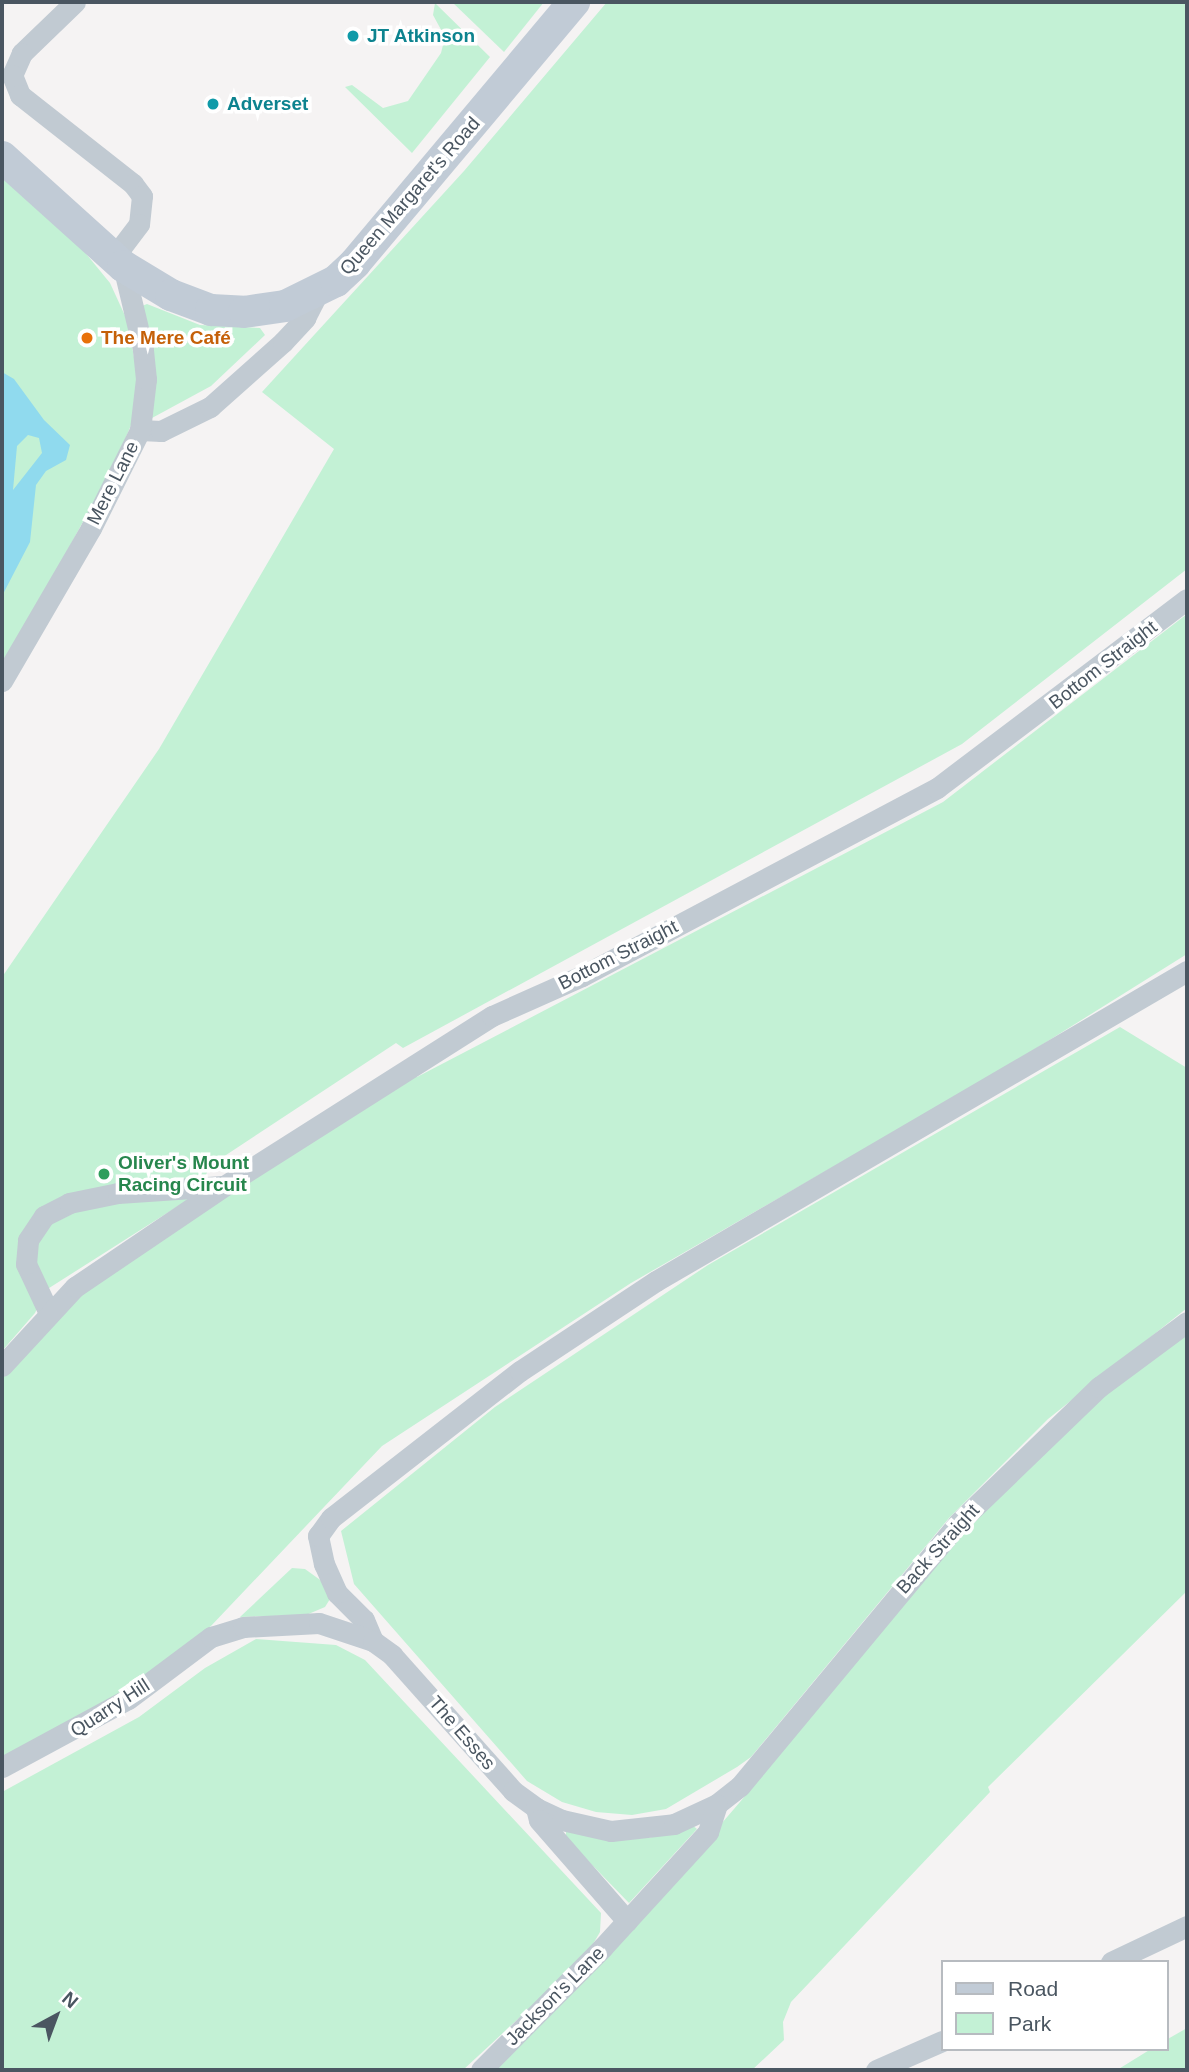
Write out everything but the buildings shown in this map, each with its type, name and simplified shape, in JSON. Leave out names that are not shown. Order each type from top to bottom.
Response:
[{"type":"main road","name":"Queen Margaret's Road","points":[[2,157],[119,261],[171,295],[211,310],[244,312],[285,306],[318,293],[355,263],[574,2]]},
{"type":"street","points":[[75,2],[22,53],[12,75],[20,95],[132,184],[142,197],[139,224],[119,261]]},
{"type":"street","name":"Mere Lane","points":[[2,681],[91,528],[140,430],[146,379],[144,349],[119,261]]},
{"type":"street","points":[[140,430],[161,431],[210,407],[283,342],[305,318],[318,293]]},
{"type":"street","name":"Bottom Straight","points":[[2,1366],[49,1313],[105,1263],[492,1016],[582,976],[937,788],[1187,599]]},
{"type":"street","points":[[373,1641],[364,1620],[337,1593],[318,1544],[320,1530],[520,1371],[656,1282],[1187,971]]},
{"type":"street","points":[[49,1313],[26,1264],[28,1240],[44,1216],[69,1203],[118,1193],[224,1186]]},
{"type":"street","name":"Back Straight","points":[[717,1804],[762,1763],[958,1523],[1099,1387],[1187,1322]]},
{"type":"street","points":[[319,1623],[333,1610],[337,1593]]},
{"type":"street","name":"The Esses","points":[[211,1637],[268,1623],[319,1623],[373,1641],[393,1655],[513,1791],[536,1808],[587,1827],[633,1832],[674,1824],[717,1804]]},
{"type":"street","name":"Quarry Hill","points":[[2,1767],[69,1735],[128,1699],[211,1637]]},
{"type":"street","name":"Jackson's Lane","points":[[481,2070],[627,1921],[708,1832],[717,1804]]},
{"type":"street","points":[[536,1808],[539,1820],[627,1921]]},
{"type":"street","points":[[1115,1960],[1187,1926]]},
{"type":"street","points":[[876,2070],[940,2042]]},
{"type":"green space","points":[[452,2],[544,2],[504,52]]},
{"type":"green space","points":[[607,2],[1187,2],[1187,569],[962,744],[403,1048],[396,1043],[220,1159],[218,1166],[210,1166],[197,1194],[46,1290],[35,1313],[2,1351],[2,977],[159,749],[334,449],[262,392],[464,171]]},
{"type":"green space","points":[[435,3],[490,57],[412,153],[345,87],[352,85],[383,108],[408,101],[441,53],[445,37],[433,15]]},
{"type":"green space","points":[[2,177],[83,250],[110,283],[127,320],[137,373],[134,418],[116,461],[2,671]]},
{"type":"green space","points":[[147,304],[200,325],[260,328],[265,335],[211,386],[152,418],[142,306]]},
{"type":"green space","points":[[1187,614],[1187,954],[1000,1071],[631,1283],[382,1446],[210,1627],[110,1703],[2,1758],[2,1378],[75,1301],[129,1257],[412,1072],[417,1077],[943,802]]},
{"type":"green space","points":[[1120,1027],[1187,1068],[1187,1308],[1048,1419],[949,1518],[751,1757],[666,1809],[632,1815],[596,1812],[562,1802],[527,1781],[354,1584],[341,1531],[495,1407],[708,1265]]},
{"type":"green space","points":[[1187,1330],[1187,1591],[988,1787],[990,1792],[791,2002],[783,2022],[784,2040],[752,2070],[493,2070],[624,1937],[752,1788],[962,1529],[1106,1392]]},
{"type":"green space","points":[[292,1568],[305,1569],[323,1582],[330,1599],[325,1607],[306,1615],[240,1617]]},
{"type":"green space","points":[[256,1639],[336,1645],[365,1660],[601,1913],[600,1932],[586,1956],[463,2070],[2,2070],[2,1792],[139,1717],[205,1668]]},
{"type":"green space","points":[[692,1825],[697,1829],[629,1903],[566,1838],[566,1831],[649,1838]]},
{"type":"green space","points":[[1187,2028],[1187,2070],[1117,2070],[1148,2051],[1168,2051],[1168,2039]]},
{"type":"water","points":[[2,372],[14,379],[44,420],[70,445],[66,460],[46,471],[36,485],[30,542],[2,596]],"holes":[[[28,435],[39,438],[42,453],[13,490],[17,446]]]},
{"type":"place","name":"JT Atkinson","points":[[353,36]]},
{"type":"place","name":"Adverset","points":[[213,104]]},
{"type":"place","name":"The Mere Café","points":[[87,338]]},
{"type":"place","name":"Oliver's Mount Racing Circuit","points":[[104,1174]]}]
